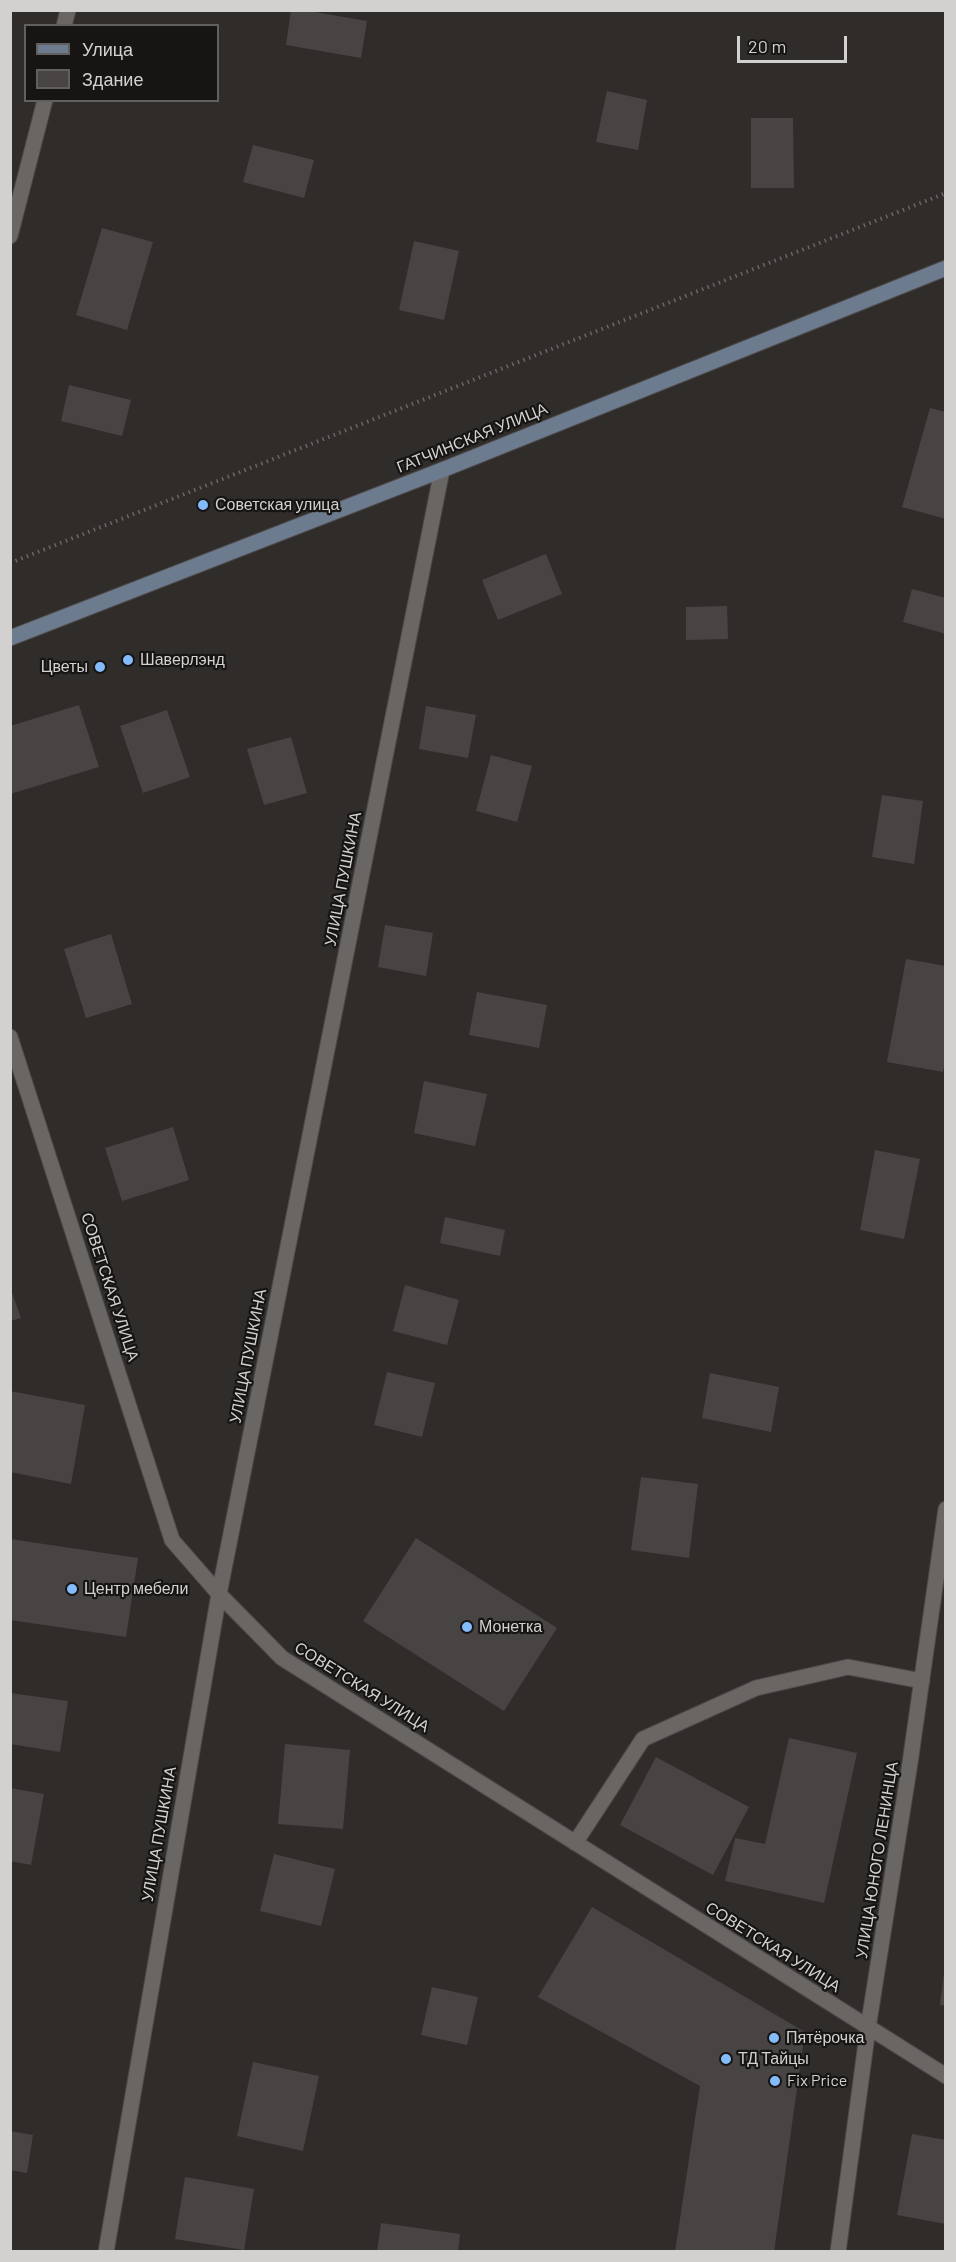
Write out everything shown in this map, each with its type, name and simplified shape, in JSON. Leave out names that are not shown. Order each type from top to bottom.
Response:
[{"type":"main road","name":"ГАТЧИНСКАЯ УЛИЦА","points":[[10,638],[442,470],[945,268]]},
{"type":"street","points":[[10,236],[44,102]]},
{"type":"street","name":"УЛИЦА ПУШКИНА","points":[[106,2252],[219,1594],[442,470]]},
{"type":"street","name":"СОВЕТСКАЯ УЛИЦА","points":[[10,1037],[172,1540],[219,1594],[282,1658],[945,2076]]},
{"type":"street","name":"УЛИЦА ЮНОГО ЛЕНИНЦА","points":[[838,2252],[868,2028],[922,1681],[945,1509]]},
{"type":"street","points":[[575,1843],[643,1739],[756,1688],[848,1667],[922,1681]]},
{"type":"path","points":[[10,563],[945,194]]},
{"type":"building","points":[[291,10],[367,21],[361,58],[286,45]]},
{"type":"building","points":[[607,91],[647,100],[638,150],[596,142]]},
{"type":"building","points":[[751,118],[793,118],[794,188],[751,188]]},
{"type":"building","points":[[253,145],[314,160],[304,198],[243,182]]},
{"type":"building","points":[[102,228],[153,242],[127,330],[76,315]]},
{"type":"building","points":[[414,241],[459,251],[444,320],[399,310]]},
{"type":"building","points":[[69,385],[131,400],[122,436],[61,421]]},
{"type":"building","points":[[930,408],[946,412],[946,519],[902,507]]},
{"type":"building","points":[[546,554],[562,594],[498,620],[482,580]]},
{"type":"building","points":[[912,589],[946,598],[946,634],[903,622]]},
{"type":"building","points":[[727,606],[728,639],[686,640],[686,607]]},
{"type":"building","points":[[79,705],[99,767],[10,794],[10,726]]},
{"type":"building","points":[[426,706],[476,715],[468,758],[419,749]]},
{"type":"building","points":[[167,710],[190,777],[143,793],[120,726]]},
{"type":"building","points":[[291,737],[307,793],[264,805],[247,749]]},
{"type":"building","points":[[491,755],[532,766],[517,822],[476,811]]},
{"type":"building","points":[[882,795],[923,801],[914,864],[872,857]]},
{"type":"building","points":[[385,925],[433,933],[426,976],[378,967]]},
{"type":"building","points":[[111,934],[132,1004],[86,1018],[64,949]]},
{"type":"building","points":[[906,959],[946,966],[946,1059],[943,1072],[887,1062]]},
{"type":"building","points":[[477,992],[547,1005],[539,1048],[469,1035]]},
{"type":"building","points":[[424,1081],[487,1094],[475,1146],[414,1133]]},
{"type":"building","points":[[173,1127],[189,1180],[122,1201],[105,1148]]},
{"type":"building","points":[[875,1150],[920,1159],[904,1239],[860,1230]]},
{"type":"building","points":[[445,1217],[505,1230],[500,1256],[440,1243]]},
{"type":"building","points":[[405,1285],[459,1300],[447,1345],[393,1331]]},
{"type":"building","points":[[10,1287],[21,1318],[10,1321]]},
{"type":"building","points":[[387,1372],[435,1383],[422,1437],[374,1425]]},
{"type":"building","points":[[710,1373],[779,1387],[771,1432],[702,1418]]},
{"type":"building","points":[[10,1391],[85,1405],[71,1484],[10,1472]]},
{"type":"building","points":[[641,1477],[698,1484],[689,1558],[631,1550]]},
{"type":"building","points":[[416,1538],[557,1628],[504,1711],[363,1621]]},
{"type":"building","name":"Центр мебели","points":[[10,1539],[138,1558],[126,1637],[10,1620]]},
{"type":"building","points":[[10,1693],[68,1701],[60,1752],[10,1744]]},
{"type":"building","points":[[789,1738],[857,1753],[824,1903],[725,1881],[735,1838],[765,1844]]},
{"type":"building","points":[[285,1744],[350,1750],[343,1829],[278,1824]]},
{"type":"building","points":[[656,1757],[749,1807],[713,1875],[620,1825]]},
{"type":"building","points":[[10,1788],[44,1794],[31,1865],[10,1861]]},
{"type":"building","points":[[274,1854],[335,1869],[321,1926],[260,1911]]},
{"type":"building","name":"ТД Тайцы","points":[[592,1907],[805,2032],[774,2252],[675,2252],[700,2086],[538,1997]]},
{"type":"building","points":[[944,1973],[946,1973],[946,2006],[940,2005]]},
{"type":"building","points":[[432,1987],[478,1997],[467,2045],[421,2035]]},
{"type":"building","points":[[253,2062],[319,2076],[303,2151],[237,2136]]},
{"type":"building","points":[[10,2131],[33,2135],[27,2173],[10,2170]]},
{"type":"building","points":[[912,2134],[946,2140],[946,2224],[897,2215]]},
{"type":"building","points":[[185,2177],[254,2189],[244,2250],[175,2239]]},
{"type":"building","points":[[381,2223],[460,2234],[458,2252],[377,2252]]},
{"type":"place","name":"Советская улица","points":[[203,505]]},
{"type":"place","name":"Шаверлэнд","points":[[128,660]]},
{"type":"place","name":"Цветы","points":[[100,667]]},
{"type":"place","name":"Центр мебели","points":[[72,1589]]},
{"type":"place","name":"Монетка","points":[[467,1627]]},
{"type":"place","name":"Пятёрочка","points":[[774,2038]]},
{"type":"place","name":"ТД Тайцы","points":[[726,2059]]},
{"type":"place","name":"Fix Price","points":[[775,2081]]}]
